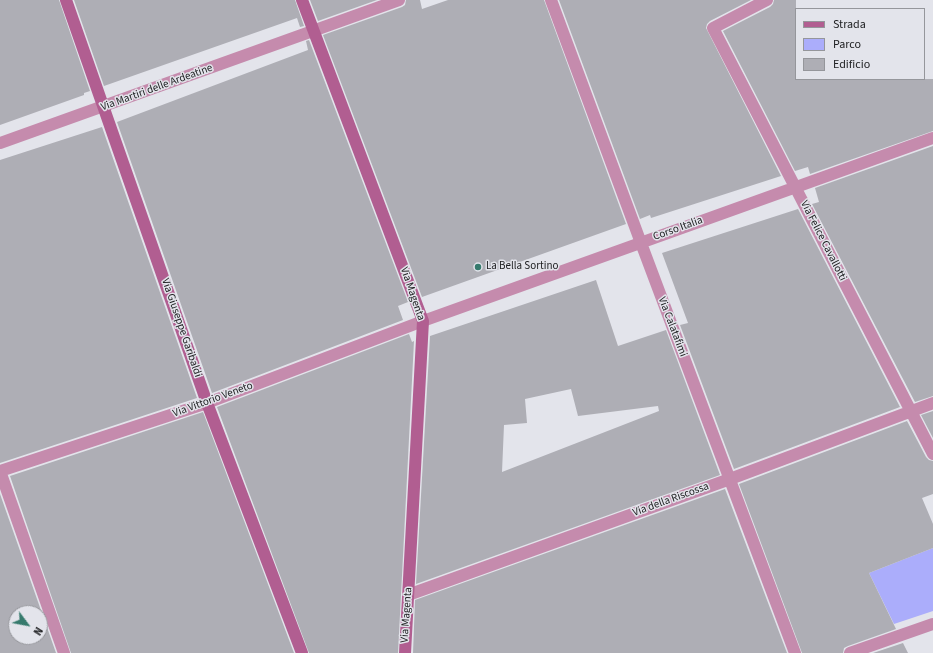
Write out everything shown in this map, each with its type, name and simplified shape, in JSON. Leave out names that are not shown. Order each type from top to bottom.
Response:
[{"type":"street","name":"Via Giuseppe Garibaldi","points":[[66,0],[207,403],[302,653]]},
{"type":"street","name":"Via Magenta","points":[[302,0],[423,321],[405,653]]},
{"type":"street","name":"Via Martiri delle Ardeatine","points":[[0,143],[399,0]]},
{"type":"street","name":"Via Calatafimi","points":[[551,0],[795,653]]},
{"type":"street","name":"Via Felice Cavallotti","points":[[767,0],[713,28],[933,454]]},
{"type":"street","name":"Corso Italia","points":[[423,321],[933,138]]},
{"type":"street","name":"Via Vittorio Veneto","points":[[0,471],[207,403],[423,321]]},
{"type":"street","name":"Via della Riscossa","points":[[408,596],[933,403]]},
{"type":"street","points":[[0,471],[64,653]]},
{"type":"street","points":[[850,653],[933,624]]},
{"type":"green space","points":[[933,548],[933,611],[894,624],[869,573]]},
{"type":"building","points":[[0,0],[59,0],[90,91],[84,93],[84,95],[0,125]]},
{"type":"building","points":[[74,0],[295,0],[304,26],[300,27],[297,18],[104,86]]},
{"type":"building","points":[[310,0],[377,0],[318,21]]},
{"type":"building","points":[[406,0],[420,0],[422,9],[448,0],[544,0],[626,224],[422,297],[323,35],[402,7],[405,5]]},
{"type":"building","points":[[559,0],[751,0],[710,21],[706,28],[781,176],[651,218],[650,215],[640,219]]},
{"type":"building","points":[[774,0],[796,0],[795,80],[933,79],[933,131],[810,174],[808,167],[795,171],[723,31],[770,7]]},
{"type":"building","points":[[309,40],[408,302],[398,306],[403,320],[212,393],[117,122],[308,50],[306,41]]},
{"type":"building","points":[[102,127],[197,398],[0,463],[0,160]]},
{"type":"building","points":[[933,146],[933,396],[915,402],[812,204],[819,202],[815,188]]},
{"type":"building","points":[[798,209],[900,407],[734,469],[680,325],[688,323],[662,253]]},
{"type":"building","points":[[596,280],[618,346],[666,330],[720,475],[416,584],[430,336]],"holes":[[[571,389],[578,416],[658,406],[659,411],[502,472],[504,425],[527,423],[525,399]]]},
{"type":"building","points":[[409,334],[412,342],[414,341],[398,653],[309,653],[217,407]]},
{"type":"building","points":[[933,411],[933,438],[921,415]]},
{"type":"building","points":[[203,412],[294,653],[71,653],[10,476]]},
{"type":"building","points":[[907,421],[926,457],[933,461],[933,494],[922,498],[933,524],[933,548],[869,573],[896,629],[848,646],[844,648],[843,653],[802,653],[739,484]]},
{"type":"building","points":[[725,489],[787,653],[413,653],[415,600]]},
{"type":"building","points":[[0,494],[39,605],[8,605],[8,645],[48,645],[48,630],[56,653],[0,653]]},
{"type":"building","points":[[903,643],[908,653],[873,653]]},
{"type":"place","name":"La Bella Sortino","points":[[478,267]]}]
